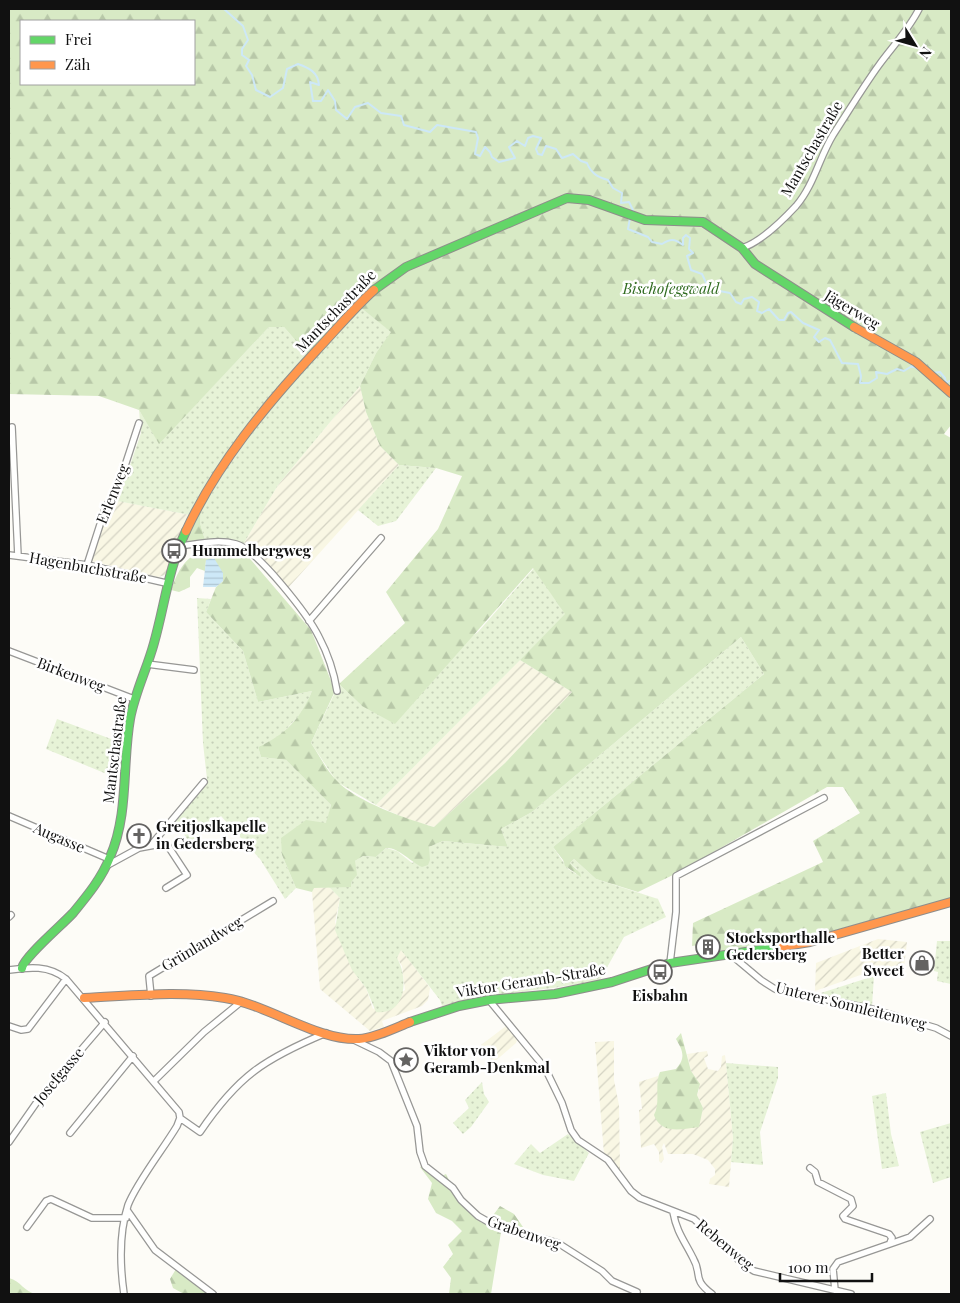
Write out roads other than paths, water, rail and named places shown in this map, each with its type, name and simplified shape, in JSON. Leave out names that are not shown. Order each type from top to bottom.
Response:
[{"type":"street","name":"Mantschastraße","points":[[22,968],[26,958],[42,946],[86,897],[108,862],[121,812],[134,699],[156,636],[166,583],[180,546],[214,483],[280,390],[383,280],[406,267],[567,198],[589,200],[638,219],[703,222],[742,248],[752,244],[794,208],[804,196],[831,138],[873,73],[904,34],[919,9]]},
{"type":"street","name":"Jägerweg","points":[[742,248],[755,264],[930,374],[951,393]]},
{"type":"street","name":"Erlenweg","points":[[87,565],[106,506],[117,490],[139,423]]},
{"type":"street","points":[[12,427],[18,556]]},
{"type":"street","points":[[309,621],[381,538]]},
{"type":"street","points":[[180,546],[216,541],[244,547],[261,561],[309,621],[325,648],[334,673],[337,691]]},
{"type":"street","name":"Hagenbuchstraße","points":[[9,555],[87,565],[166,583]]},
{"type":"street","name":"Birkenweg","points":[[9,652],[134,699]]},
{"type":"street","points":[[147,664],[194,670]]},
{"type":"street","points":[[151,844],[204,782]]},
{"type":"street","points":[[670,963],[676,912],[676,876],[824,798]]},
{"type":"street","name":"Augasse","points":[[9,816],[108,862]]},
{"type":"street","points":[[108,862],[151,844],[166,843],[187,875],[166,888]]},
{"type":"street","name":"Grünlandweg","points":[[151,996],[149,976],[273,901]]},
{"type":"street","name":"Viktor Geramb-Straße","points":[[84,998],[216,997],[242,1001],[326,1033],[352,1039],[376,1035],[454,1007],[489,1000],[520,998],[582,989],[612,982],[670,963],[810,942],[951,902]]},
{"type":"street","name":"Unterer Sonnleitenweg","points":[[730,954],[775,989],[889,1014],[936,1028],[951,1036]]},
{"type":"street","points":[[9,970],[22,968],[51,970],[66,979],[179,1112],[180,1118],[132,1197],[127,1210],[120,1263],[124,1294]]},
{"type":"street","points":[[9,1026],[21,1030],[28,1029],[66,979]]},
{"type":"street","name":"Rebenweg","points":[[489,1000],[548,1073],[562,1103],[571,1130],[578,1140],[608,1160],[631,1190],[640,1198],[673,1212],[688,1216],[700,1223],[744,1265],[754,1271],[851,1294]]},
{"type":"street","points":[[154,1082],[204,1032],[242,1001]]},
{"type":"street","name":"Josefgasse","points":[[9,1142],[39,1099],[104,1022]]},
{"type":"street","points":[[180,1118],[200,1132],[226,1096],[244,1078],[281,1054],[326,1033]]},
{"type":"street","name":"Grabenweg","points":[[352,1039],[379,1052],[391,1061],[417,1126],[420,1152],[425,1166],[453,1188],[461,1200],[478,1216],[492,1224],[558,1243],[602,1271],[612,1280],[637,1292]]},
{"type":"street","points":[[70,1133],[133,1056]]},
{"type":"street","points":[[9,1135],[16,1132]]},
{"type":"street","points":[[810,1168],[815,1172],[818,1182],[851,1199],[852,1206],[843,1214],[843,1218],[889,1234],[892,1238],[890,1243]]},
{"type":"street","points":[[27,1227],[46,1201],[50,1199],[92,1218],[126,1218]]},
{"type":"street","points":[[127,1210],[150,1246],[213,1294]]},
{"type":"street","name":"Rebenweg","points":[[673,1212],[680,1238],[694,1259],[698,1280],[712,1294]]},
{"type":"street","points":[[834,1290],[833,1270],[838,1262],[910,1237],[930,1219]]},
{"type":"water","points":[[214,558],[223,573],[223,581],[216,587],[203,587],[206,560]]},
{"type":"waterway","points":[[224,9],[243,26],[248,40],[242,49],[242,55],[249,60],[246,66],[252,75],[256,90],[270,97],[283,88],[287,69],[298,64],[309,69],[317,77],[319,85],[310,82],[313,101],[321,101],[328,90],[335,101],[336,110],[347,119],[355,107],[368,103],[381,113],[401,116],[404,125],[430,132],[437,125],[476,132],[478,138],[475,154],[480,156],[485,147],[492,157],[499,162],[515,158],[509,147],[517,141],[525,146],[528,138],[533,136],[541,138],[536,149],[538,154],[542,155],[546,146],[556,149],[562,158],[573,154],[581,161],[587,163],[595,174],[608,180],[613,188],[622,193],[621,203],[629,202],[633,210],[632,214]]},
{"type":"waterway","points":[[630,218],[628,229],[648,237],[652,242],[662,244],[672,240],[683,245],[683,238],[686,235],[690,238],[689,249],[693,253],[687,256],[691,270],[702,274],[709,289],[730,293],[736,302],[741,304],[744,299],[752,297],[759,302],[757,311],[762,313],[769,309],[779,320],[784,320],[788,313],[791,312],[803,323],[819,330],[814,337],[819,342],[825,338],[830,340],[842,363],[858,364],[861,376],[860,383],[869,383],[877,378],[876,372],[887,374],[897,369],[904,371],[912,366],[921,371]]},
{"type":"waterway","points":[[932,373],[940,372],[945,378],[946,383],[951,380]]},
{"type":"place","name":"Hummelbergweg","points":[[174,551]]},
{"type":"place","name":"Greitjoslkapelle in Gedersberg","points":[[139,836]]},
{"type":"place","name":"Stocksporthalle Gedersberg","points":[[708,947]]},
{"type":"place","name":"Better Sweet","points":[[922,963]]},
{"type":"place","name":"Eisbahn","points":[[660,972]]},
{"type":"place","name":"Viktor von Geramb-Denkmal","points":[[406,1060]]},
{"type":"park label","name":"Bischofeggwald","points":[[671,289]]}]
